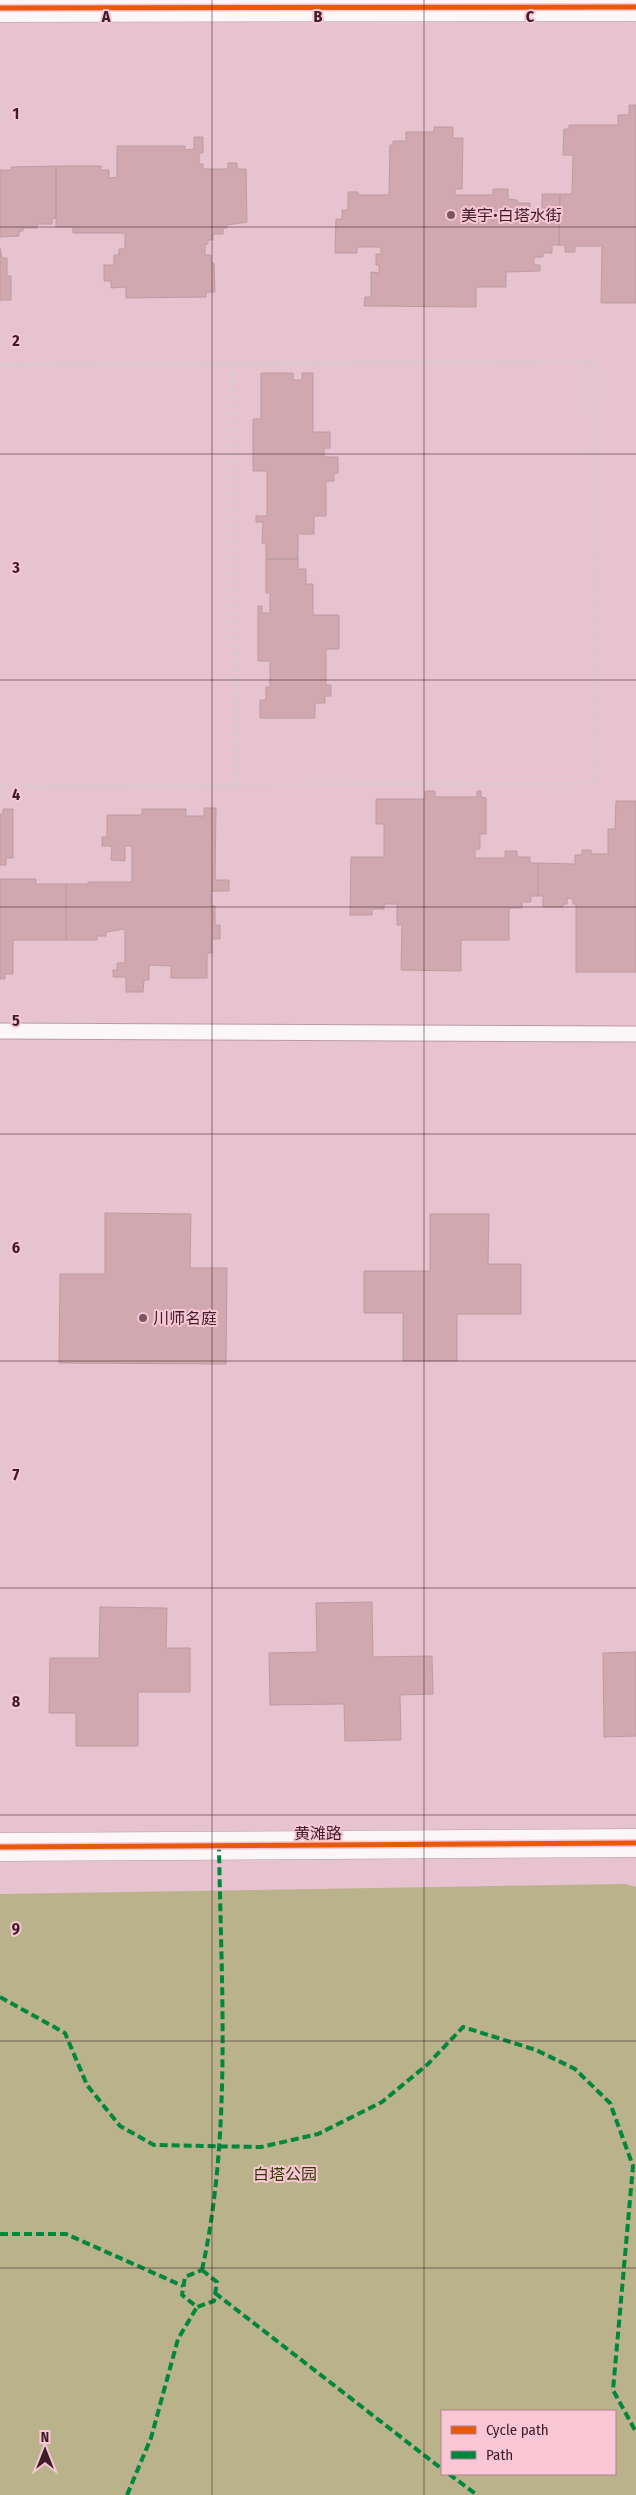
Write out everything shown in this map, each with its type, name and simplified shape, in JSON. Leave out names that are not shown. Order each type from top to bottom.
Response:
[{"type":"street","points":[[0,8],[636,7]]},
{"type":"street","name":"黄滩路","points":[[0,1847],[636,1844]]},
{"type":"lane","points":[[0,1031],[636,1034]]},
{"type":"path","points":[[0,365],[592,361],[595,782],[0,787]]},
{"type":"path","points":[[234,364],[236,785]]},
{"type":"green space","name":"白塔公园","points":[[625,1884],[636,1887],[636,2495],[0,2495],[0,1894]]},
{"type":"building","name":"美宇•白塔水街","points":[[629,105],[636,105],[636,303],[601,303],[602,246],[575,246],[575,252],[565,252],[565,245],[559,245],[560,194],[572,194],[573,155],[563,155],[564,129],[569,129],[569,125],[618,125],[618,115],[629,115]]},
{"type":"building","name":"美宇•白塔水街","points":[[434,127],[453,127],[453,138],[463,138],[462,189],[455,189],[455,195],[493,195],[493,189],[508,189],[508,199],[517,200],[517,203],[530,203],[530,210],[542,210],[542,194],[560,194],[559,245],[552,245],[552,253],[543,253],[543,257],[534,257],[534,265],[540,265],[540,271],[506,272],[506,287],[476,287],[476,307],[364,306],[365,297],[371,297],[371,272],[379,273],[379,265],[376,265],[376,254],[381,254],[381,247],[357,247],[357,253],[335,253],[336,219],[342,219],[342,210],[348,210],[348,192],[358,192],[358,195],[389,195],[390,145],[393,145],[393,141],[406,141],[406,132],[434,132]]},
{"type":"building","points":[[194,137],[203,137],[203,153],[199,153],[199,164],[203,164],[203,169],[228,169],[228,163],[237,163],[237,169],[246,169],[247,222],[227,225],[227,228],[223,228],[223,234],[213,234],[213,240],[208,240],[208,244],[205,244],[205,255],[211,255],[211,263],[214,263],[215,292],[206,292],[206,297],[126,298],[126,287],[111,288],[111,281],[104,281],[104,265],[114,265],[114,255],[119,255],[119,249],[125,249],[125,233],[73,233],[73,227],[56,227],[56,166],[101,166],[101,170],[109,170],[109,178],[117,177],[117,146],[185,146],[185,150],[194,149]]},
{"type":"building","points":[[56,166],[56,218],[52,219],[52,224],[37,224],[37,228],[23,228],[23,231],[19,231],[19,236],[0,237],[0,170],[11,170],[11,167]]},
{"type":"building","points":[[0,248],[2,258],[7,258],[7,276],[11,276],[11,300],[0,300]]},
{"type":"building","points":[[261,373],[293,373],[293,380],[302,380],[302,373],[313,373],[313,432],[330,432],[330,448],[324,448],[324,457],[338,457],[338,473],[334,473],[334,481],[326,481],[326,516],[314,516],[314,534],[298,534],[298,559],[266,559],[266,543],[262,543],[263,522],[256,522],[256,516],[267,516],[267,471],[253,471],[253,419],[261,419]]},
{"type":"building","points":[[266,559],[298,559],[298,569],[306,569],[306,584],[313,584],[313,615],[339,615],[339,649],[326,649],[326,685],[331,685],[331,696],[325,696],[325,703],[315,703],[315,718],[260,718],[260,700],[266,700],[266,687],[270,687],[270,661],[258,661],[258,606],[262,606],[262,613],[270,613],[270,593],[266,593]]},
{"type":"building","points":[[425,791],[435,791],[435,797],[477,797],[477,791],[481,791],[481,797],[486,798],[486,834],[480,834],[480,849],[475,849],[475,858],[505,858],[505,851],[517,851],[517,857],[530,857],[530,863],[538,863],[538,896],[531,896],[531,902],[522,902],[522,908],[509,908],[509,940],[461,940],[461,971],[401,970],[402,925],[397,925],[397,904],[384,904],[384,909],[372,909],[372,915],[350,915],[351,857],[384,857],[384,824],[376,824],[376,799],[425,799]]},
{"type":"building","points":[[616,801],[636,801],[636,972],[576,972],[576,904],[573,904],[573,899],[567,898],[567,904],[563,904],[563,907],[543,907],[543,896],[538,896],[538,863],[575,864],[575,855],[582,855],[582,850],[591,850],[591,854],[608,854],[608,829],[615,829]]},
{"type":"building","points":[[204,808],[216,808],[215,880],[229,880],[229,891],[211,891],[211,906],[215,906],[215,925],[220,925],[220,939],[212,939],[212,953],[207,953],[207,978],[171,978],[171,966],[149,965],[149,980],[144,980],[143,992],[126,992],[126,977],[113,977],[113,970],[117,970],[117,963],[125,963],[125,929],[106,932],[106,936],[97,936],[97,940],[66,940],[66,884],[132,882],[132,846],[125,846],[125,861],[111,860],[112,846],[102,846],[102,837],[107,837],[107,815],[142,815],[142,809],[186,809],[186,816],[204,816]]},
{"type":"building","points":[[3,809],[13,809],[13,858],[6,858],[6,865],[0,865],[0,814],[3,814]]},
{"type":"building","points":[[0,879],[36,879],[36,884],[66,884],[66,940],[13,940],[13,974],[5,974],[5,979],[0,979]]},
{"type":"building","name":"川师名庭","points":[[105,1213],[191,1214],[190,1268],[227,1268],[226,1364],[59,1363],[60,1274],[105,1274]]},
{"type":"building","points":[[430,1214],[489,1214],[488,1264],[521,1264],[521,1314],[457,1314],[457,1361],[403,1361],[403,1313],[364,1313],[364,1271],[430,1271]]},
{"type":"building","points":[[372,1602],[373,1657],[432,1656],[433,1694],[400,1695],[401,1740],[345,1741],[344,1704],[270,1705],[269,1653],[317,1652],[316,1603]]},
{"type":"building","points":[[100,1607],[167,1608],[166,1648],[190,1648],[190,1692],[138,1692],[138,1746],[76,1746],[76,1713],[49,1713],[50,1658],[99,1658]]},
{"type":"building","points":[[636,1652],[636,1736],[604,1737],[603,1653]]},
{"type":"marked path","points":[[202,2270],[218,2166],[221,2112],[223,2059],[219,1846]]},
{"type":"marked path","points":[[0,1997],[65,2033],[87,2085],[120,2126],[154,2145],[261,2147],[318,2134],[382,2102],[428,2064],[463,2027],[536,2050],[575,2069],[610,2103],[633,2166],[613,2390],[636,2432]]},
{"type":"marked path","points":[[0,2234],[66,2234],[183,2286]]},
{"type":"marked path","points":[[202,2270],[217,2282],[214,2301],[197,2307],[182,2295],[185,2277],[202,2270]]},
{"type":"marked path","points":[[215,2293],[441,2468]]},
{"type":"marked path","points":[[127,2495],[151,2438],[178,2339],[197,2307]]},
{"type":"marked path","points":[[450,2475],[477,2495]]},
{"type":"cycle path","points":[[0,8],[636,7]]},
{"type":"cycle path","points":[[0,1847],[636,1843]]},
{"type":"place","name":"美宇•白塔水街","points":[[451,215]]},
{"type":"place","name":"川师名庭","points":[[143,1318]]}]
